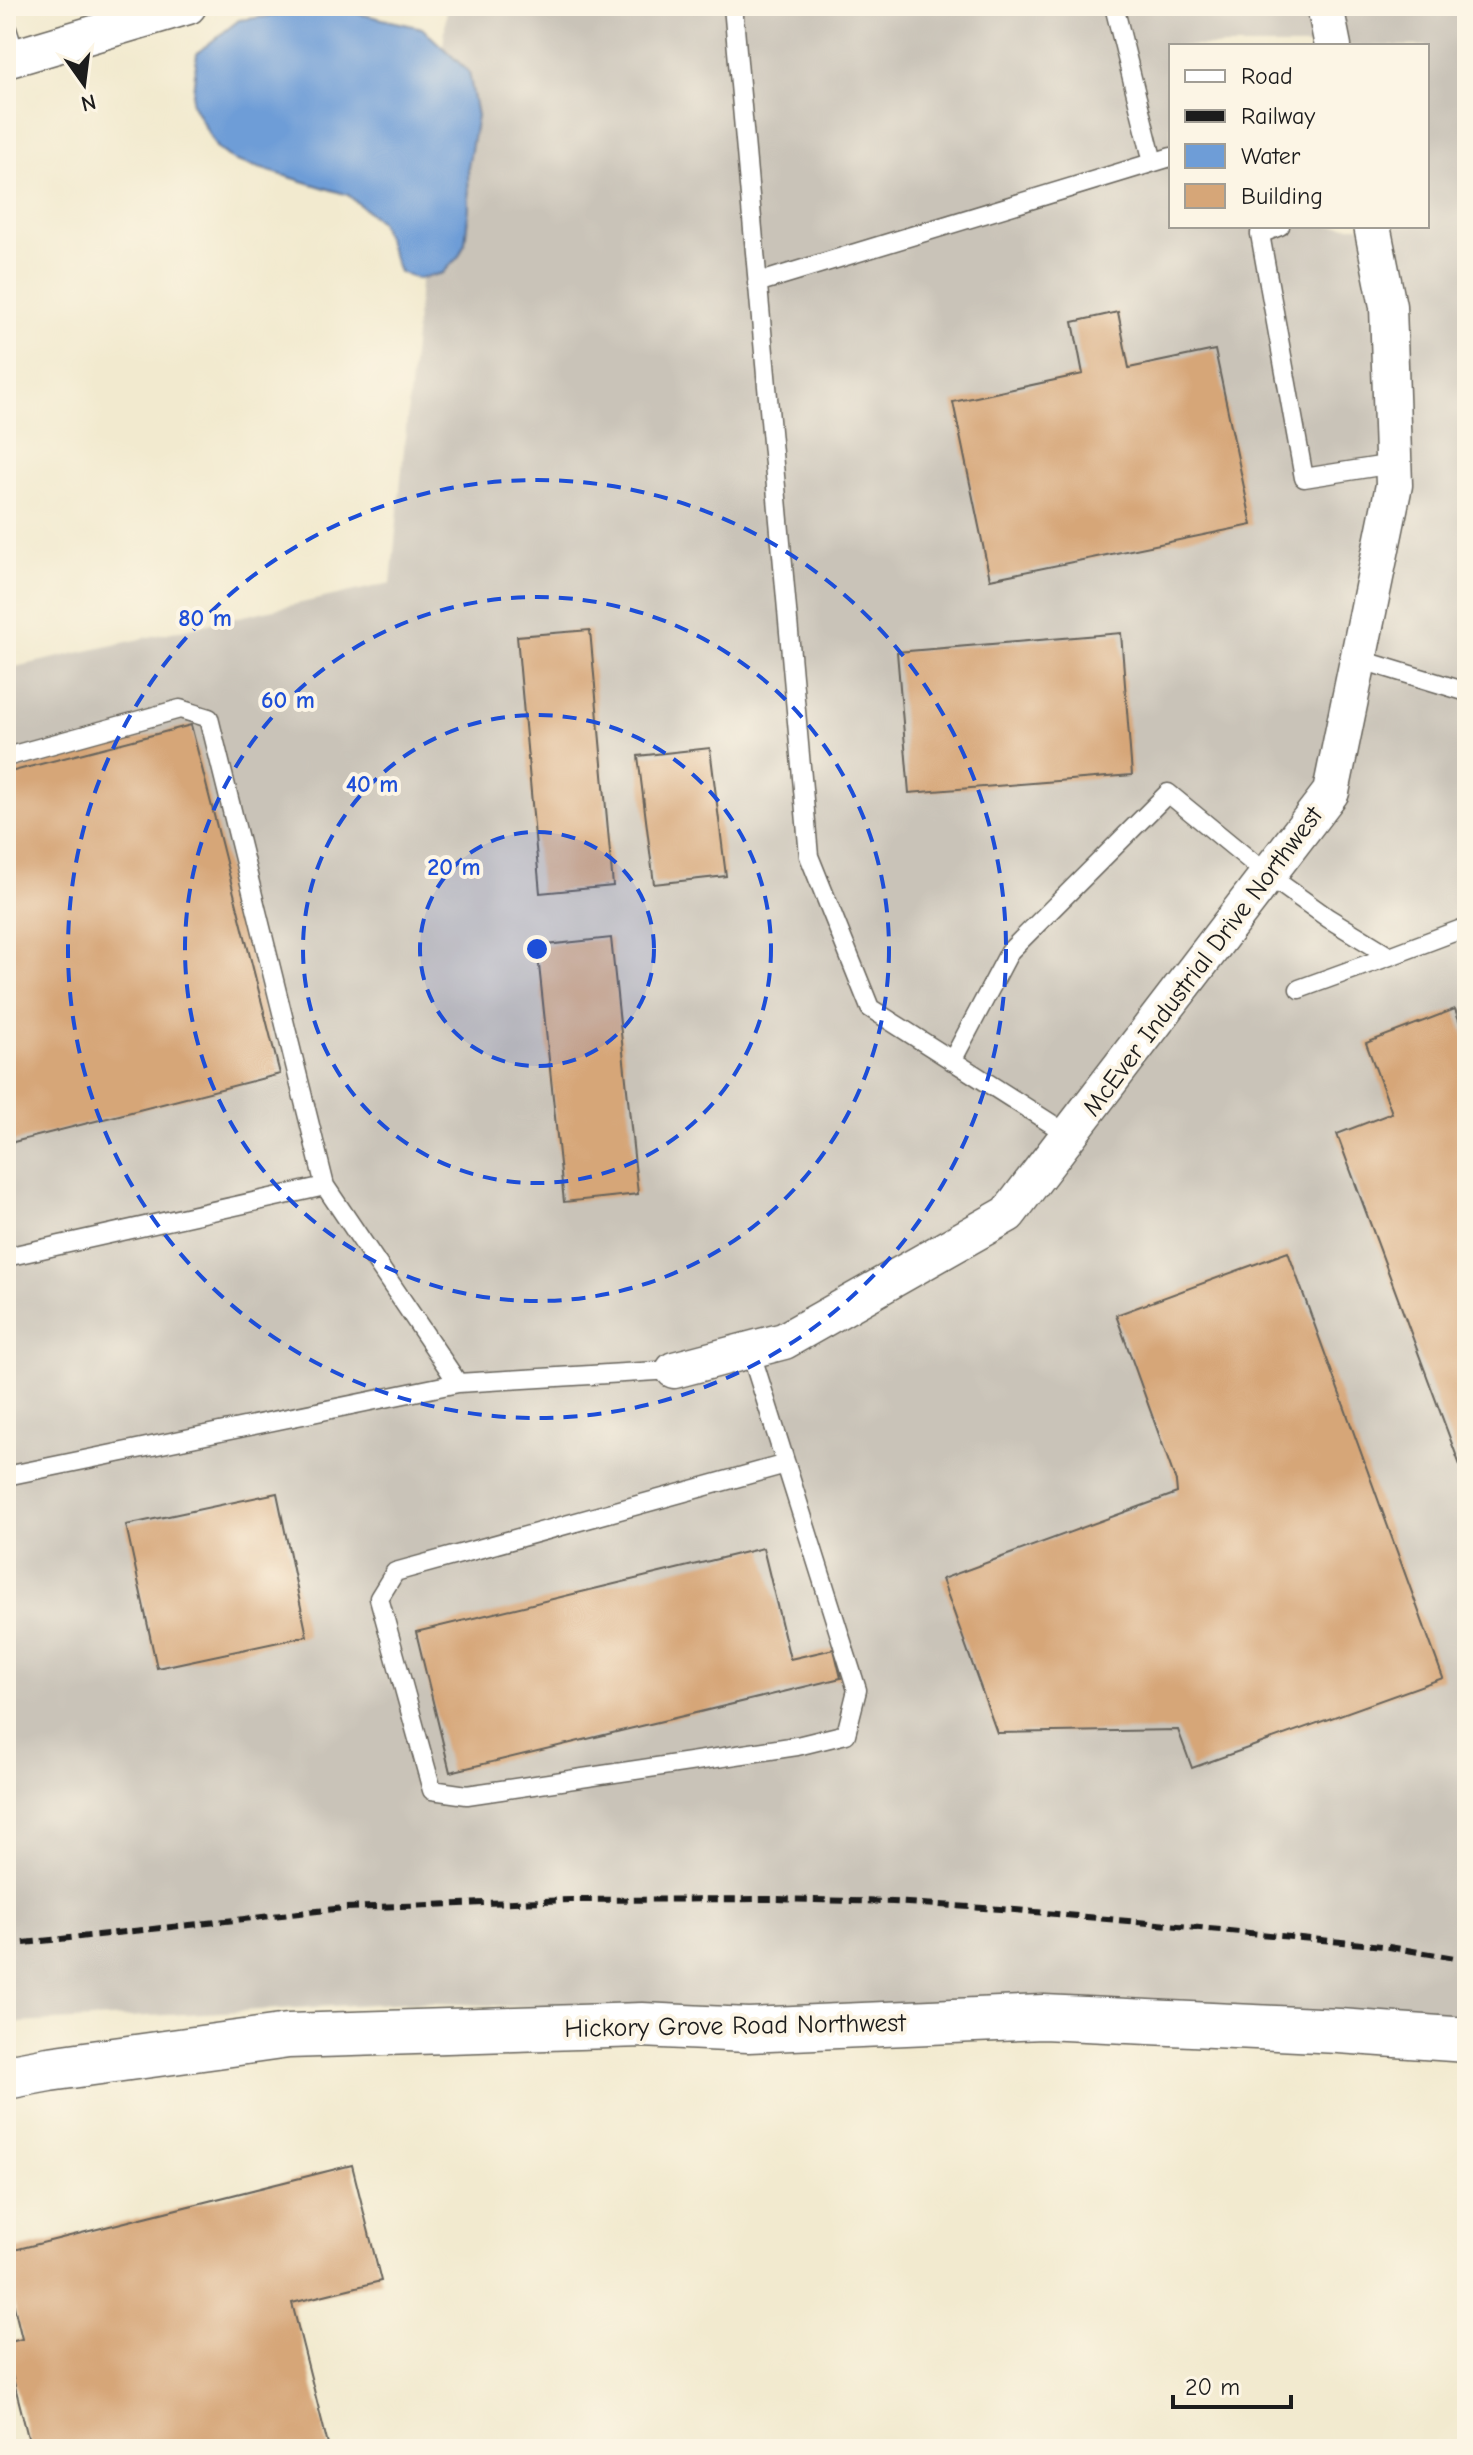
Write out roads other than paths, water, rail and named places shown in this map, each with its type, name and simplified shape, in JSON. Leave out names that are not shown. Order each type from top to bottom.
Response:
[{"type":"street","points":[[9,48],[188,6]]},
{"type":"street","points":[[1325,6],[1333,44]]},
{"type":"street","name":"McEver Industrial Drive Northwest","points":[[674,1370],[784,1341],[1008,1214],[1331,792],[1394,485],[1388,306],[1372,228]]},
{"type":"street","name":"Hickory Grove Road Northwest","points":[[6,2077],[288,2036],[642,2025],[748,2030],[1043,2017],[1467,2040]]},
{"type":"lane","points":[[733,6],[809,856],[870,1008],[1069,1135]]},
{"type":"lane","points":[[757,283],[1162,159],[1114,6]]},
{"type":"lane","points":[[1261,230],[1304,478],[1393,464]]},
{"type":"lane","points":[[1358,659],[1467,692]]},
{"type":"lane","points":[[6,757],[180,709],[209,718],[325,1186],[458,1383]]},
{"type":"lane","points":[[952,1061],[1010,951],[1168,793],[1268,875],[1328,918],[1390,956]]},
{"type":"lane","points":[[1299,989],[1467,927]]},
{"type":"lane","points":[[6,1257],[325,1186]]},
{"type":"lane","points":[[750,1350],[786,1464],[857,1690],[846,1734],[797,1746],[467,1795],[432,1790],[379,1598],[395,1572],[786,1464]]},
{"type":"lane","points":[[6,1476],[458,1383],[674,1370]]},
{"type":"water","points":[[334,8],[422,28],[469,72],[477,116],[468,167],[469,208],[465,243],[459,256],[443,273],[418,279],[399,272],[380,222],[348,195],[233,160],[216,147],[192,103],[197,53],[239,20]]},
{"type":"railway","points":[[6,1945],[345,1908],[571,1900],[774,1899],[893,1902],[1015,1910],[1383,1946],[1467,1960]]}]
